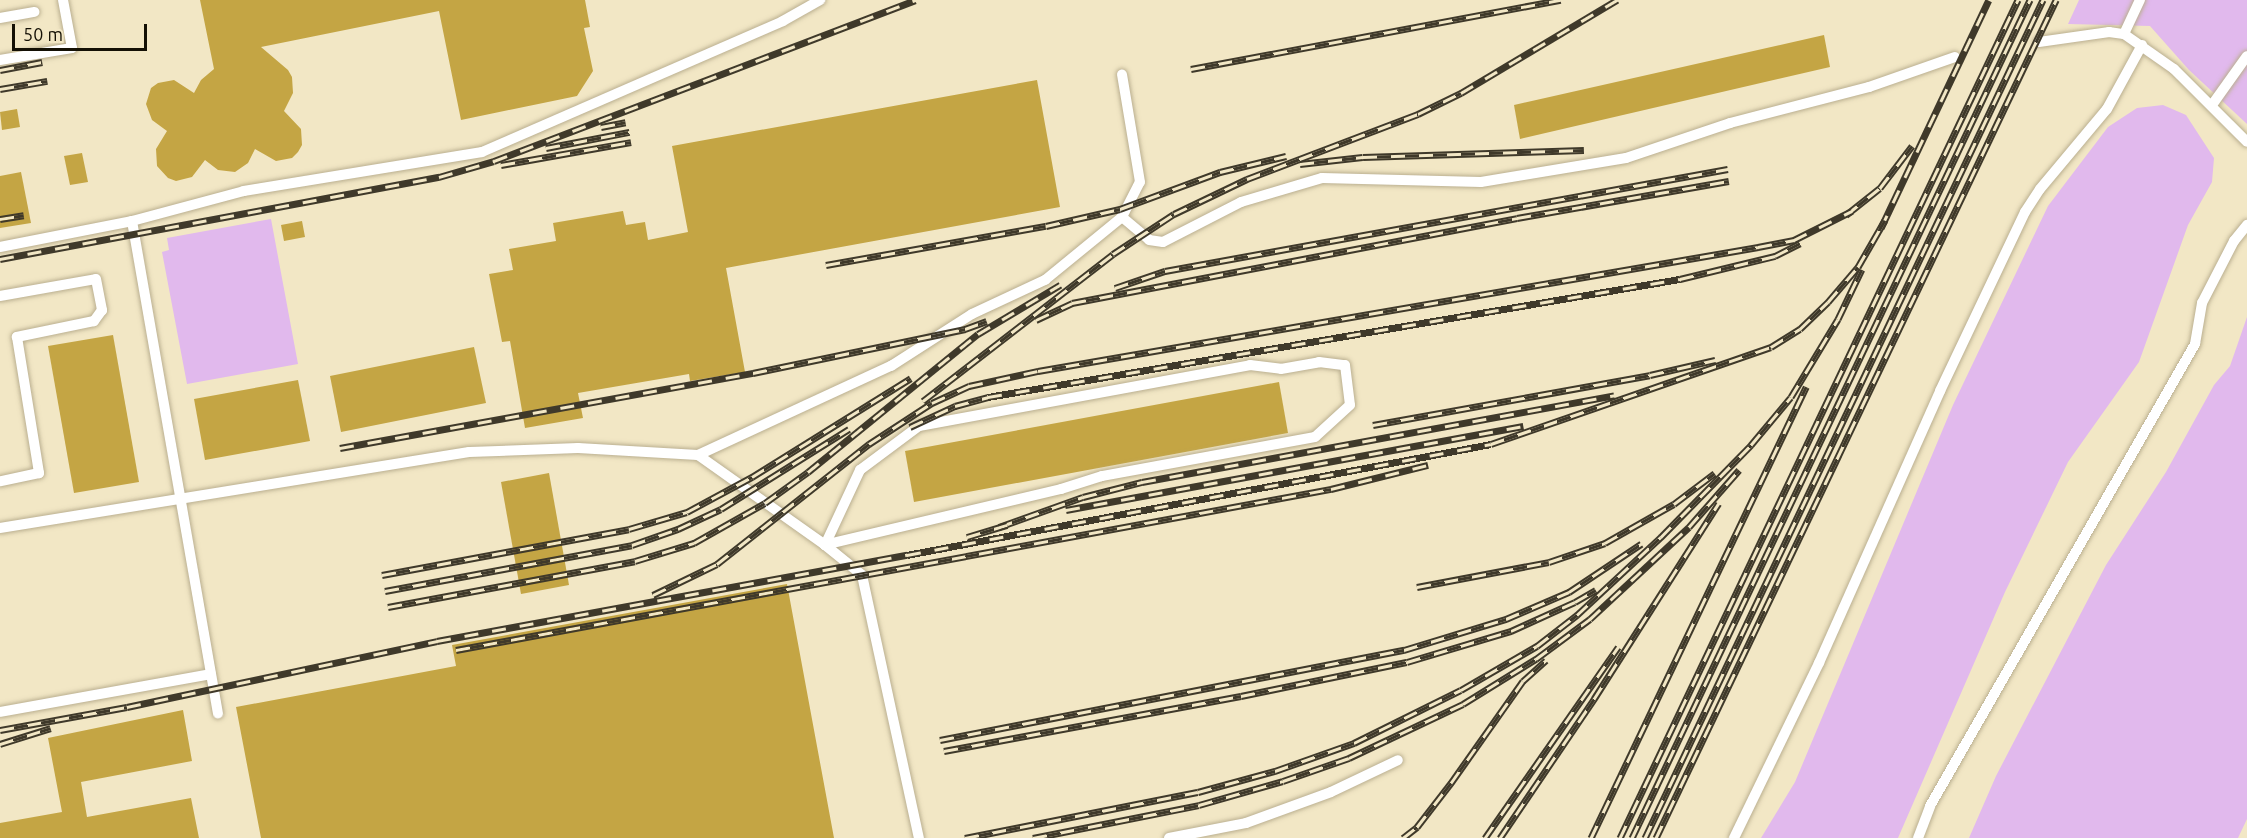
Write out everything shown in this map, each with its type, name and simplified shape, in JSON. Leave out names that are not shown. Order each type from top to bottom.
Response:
[{"type":"lane","points":[[0,60],[72,48],[63,0]]},
{"type":"lane","points":[[0,247],[132,221],[244,191],[482,152],[783,21],[820,0]]},
{"type":"lane","points":[[2124,34],[2139,0]]},
{"type":"lane","points":[[0,18],[34,12]]},
{"type":"lane","points":[[2039,42],[2109,32],[2124,34],[2174,69],[2247,142]]},
{"type":"lane","points":[[1734,838],[1819,663],[1940,391],[2025,212],[2040,189],[2107,109],[2142,45]]},
{"type":"lane","points":[[2212,105],[2247,56]]},
{"type":"lane","points":[[1122,217],[1149,240],[1162,242],[1241,202],[1322,178],[1481,182],[1626,158],[1730,123],[1869,87],[1955,57]]},
{"type":"lane","points":[[0,528],[180,497],[221,493],[470,452],[578,448],[698,455],[891,366],[972,314],[1045,280],[1122,217],[1140,182],[1122,75]]},
{"type":"lane","points":[[132,221],[218,714]]},
{"type":"lane","points":[[1918,838],[1930,806],[2195,344],[2202,303],[2234,241],[2247,225]]},
{"type":"lane","points":[[0,296],[96,279],[102,310],[94,321],[17,337],[39,473],[0,481]]},
{"type":"lane","points":[[1319,362],[1345,365],[1350,405],[1315,437],[1102,476],[1061,489],[825,545],[860,470],[919,426],[1250,365],[1281,369],[1319,362]]},
{"type":"lane","points":[[698,455],[825,545],[862,575],[919,838]]},
{"type":"lane","points":[[0,712],[211,674]]},
{"type":"lane","points":[[1169,838],[1246,823],[1331,792],[1398,760]]},
{"type":"shaded area","points":[[2079,0],[2247,0],[2247,124],[2189,70],[2150,26],[2068,24]]},
{"type":"shaded area","points":[[2163,105],[2186,115],[2214,158],[2212,182],[2188,225],[2139,362],[2068,462],[2005,592],[1898,838],[1761,838],[1795,782],[1953,405],[2048,206],[2108,127],[2137,108]]},
{"type":"shaded area","points":[[271,219],[298,364],[187,384],[162,252],[169,250],[167,238]]},
{"type":"shaded area","points":[[2247,317],[2247,819],[2238,838],[1969,838],[1996,776],[2106,565],[2166,472],[2214,385],[2230,366]]},
{"type":"building","points":[[200,0],[585,0],[590,27],[584,28],[593,71],[577,96],[461,120],[439,11],[261,47],[288,70],[292,77],[293,93],[284,111],[301,129],[302,145],[298,152],[292,158],[276,161],[255,149],[248,163],[235,172],[218,170],[205,160],[192,177],[176,181],[168,178],[157,166],[156,149],[167,131],[152,120],[146,104],[151,88],[158,83],[174,80],[194,93],[201,80],[214,69]]},
{"type":"building","points":[[1824,35],[1830,67],[1520,139],[1514,105]]},
{"type":"building","points":[[1037,80],[1060,207],[726,268],[745,372],[690,381],[689,374],[578,393],[583,418],[525,428],[510,341],[502,342],[489,274],[513,270],[509,249],[556,241],[553,223],[623,211],[626,225],[645,222],[648,240],[688,232],[672,146]]},
{"type":"building","points":[[17,109],[20,127],[2,130],[0,112]]},
{"type":"building","points":[[82,153],[88,182],[70,185],[64,156]]},
{"type":"building","points":[[21,172],[31,223],[0,228],[0,176]]},
{"type":"building","points":[[302,221],[305,237],[284,241],[281,225]]},
{"type":"building","points":[[113,335],[139,482],[74,493],[48,346]]},
{"type":"building","points":[[474,347],[486,403],[341,432],[330,376]]},
{"type":"building","points":[[298,380],[310,441],[205,460],[194,399]]},
{"type":"building","points":[[1279,382],[1288,433],[914,502],[905,451]]},
{"type":"building","points":[[549,473],[569,585],[521,594],[501,482]]},
{"type":"building","points":[[787,584],[834,838],[261,838],[236,707],[456,666],[452,645]]},
{"type":"building","points":[[183,710],[192,761],[81,782],[87,817],[191,798],[199,838],[0,838],[0,823],[62,812],[48,738]]},
{"type":"railway","points":[[0,259],[439,177],[494,161],[915,0]]},
{"type":"railway","points":[[1191,69],[1561,0]]},
{"type":"railway","points":[[923,401],[1113,254],[1174,214],[1247,179],[1418,114],[1461,93],[1617,0]]},
{"type":"railway","points":[[1881,228],[1989,0]]},
{"type":"railway","points":[[1620,838],[2018,0]]},
{"type":"railway","points":[[1632,838],[2030,0]]},
{"type":"railway","points":[[1645,838],[2043,0]]},
{"type":"railway","points":[[1656,838],[2056,0]]},
{"type":"railway","points":[[0,70],[42,62]]},
{"type":"railway","points":[[0,89],[47,81]]},
{"type":"railway","points":[[601,127],[626,122]]},
{"type":"railway","points":[[546,148],[629,132]]},
{"type":"railway","points":[[501,165],[631,142]]},
{"type":"railway","points":[[1846,215],[1880,188],[1912,146]]},
{"type":"railway","points":[[1300,164],[1363,157],[1584,150]]},
{"type":"railway","points":[[826,265],[1046,226],[1120,209],[1220,172],[1286,156]]},
{"type":"railway","points":[[1115,288],[1165,271],[1728,169]]},
{"type":"railway","points":[[1036,320],[1072,303],[1517,218],[1729,181]]},
{"type":"railway","points":[[653,595],[717,564],[869,444],[932,403],[969,386],[1038,371],[1794,240],[1852,211]]},
{"type":"railway","points":[[0,219],[24,215]]},
{"type":"railway","points":[[0,730],[127,707],[437,641],[907,555],[1491,444],[1771,347],[1800,329],[1828,302],[1858,267],[1885,220]]},
{"type":"railway","points":[[910,427],[955,406],[988,397],[1680,279],[1775,256],[1800,243]]},
{"type":"railway","points":[[965,838],[1198,792],[1275,771],[1354,743],[1461,690],[1537,646],[1577,615],[1661,537],[1751,445],[1791,397],[1838,319],[1862,269]]},
{"type":"railway","points":[[388,607],[635,561],[694,543],[765,503],[808,472],[978,334],[1060,285]]},
{"type":"railway","points":[[340,448],[753,373],[965,329],[987,321]]},
{"type":"railway","points":[[1373,425],[1650,375],[1715,360]]},
{"type":"railway","points":[[382,575],[629,529],[687,512],[752,477],[911,378]]},
{"type":"railway","points":[[1591,838],[1806,387]]},
{"type":"railway","points":[[999,527],[1083,497],[1142,482],[1614,395]]},
{"type":"railway","points":[[1066,510],[1523,426]]},
{"type":"railway","points":[[385,591],[632,545],[678,529],[721,509],[849,429]]},
{"type":"railway","points":[[456,650],[1331,489],[1428,465]]},
{"type":"railway","points":[[1033,838],[1199,805],[1283,781],[1349,758],[1463,704],[1536,659],[1590,619],[1689,527],[1739,470]]},
{"type":"railway","points":[[1417,587],[1549,562],[1605,543],[1674,504],[1715,473]]},
{"type":"railway","points":[[1500,838],[1594,699],[1719,503]]},
{"type":"railway","points":[[967,537],[1007,525]]},
{"type":"railway","points":[[940,740],[1404,650],[1506,619],[1569,592],[1641,544]]},
{"type":"railway","points":[[944,751],[1241,696],[1407,662],[1511,631],[1596,590]]},
{"type":"railway","points":[[1485,838],[1618,647]]},
{"type":"railway","points":[[1403,838],[1417,827],[1451,783],[1523,681],[1546,660]]},
{"type":"railway","points":[[0,744],[51,728]]}]
